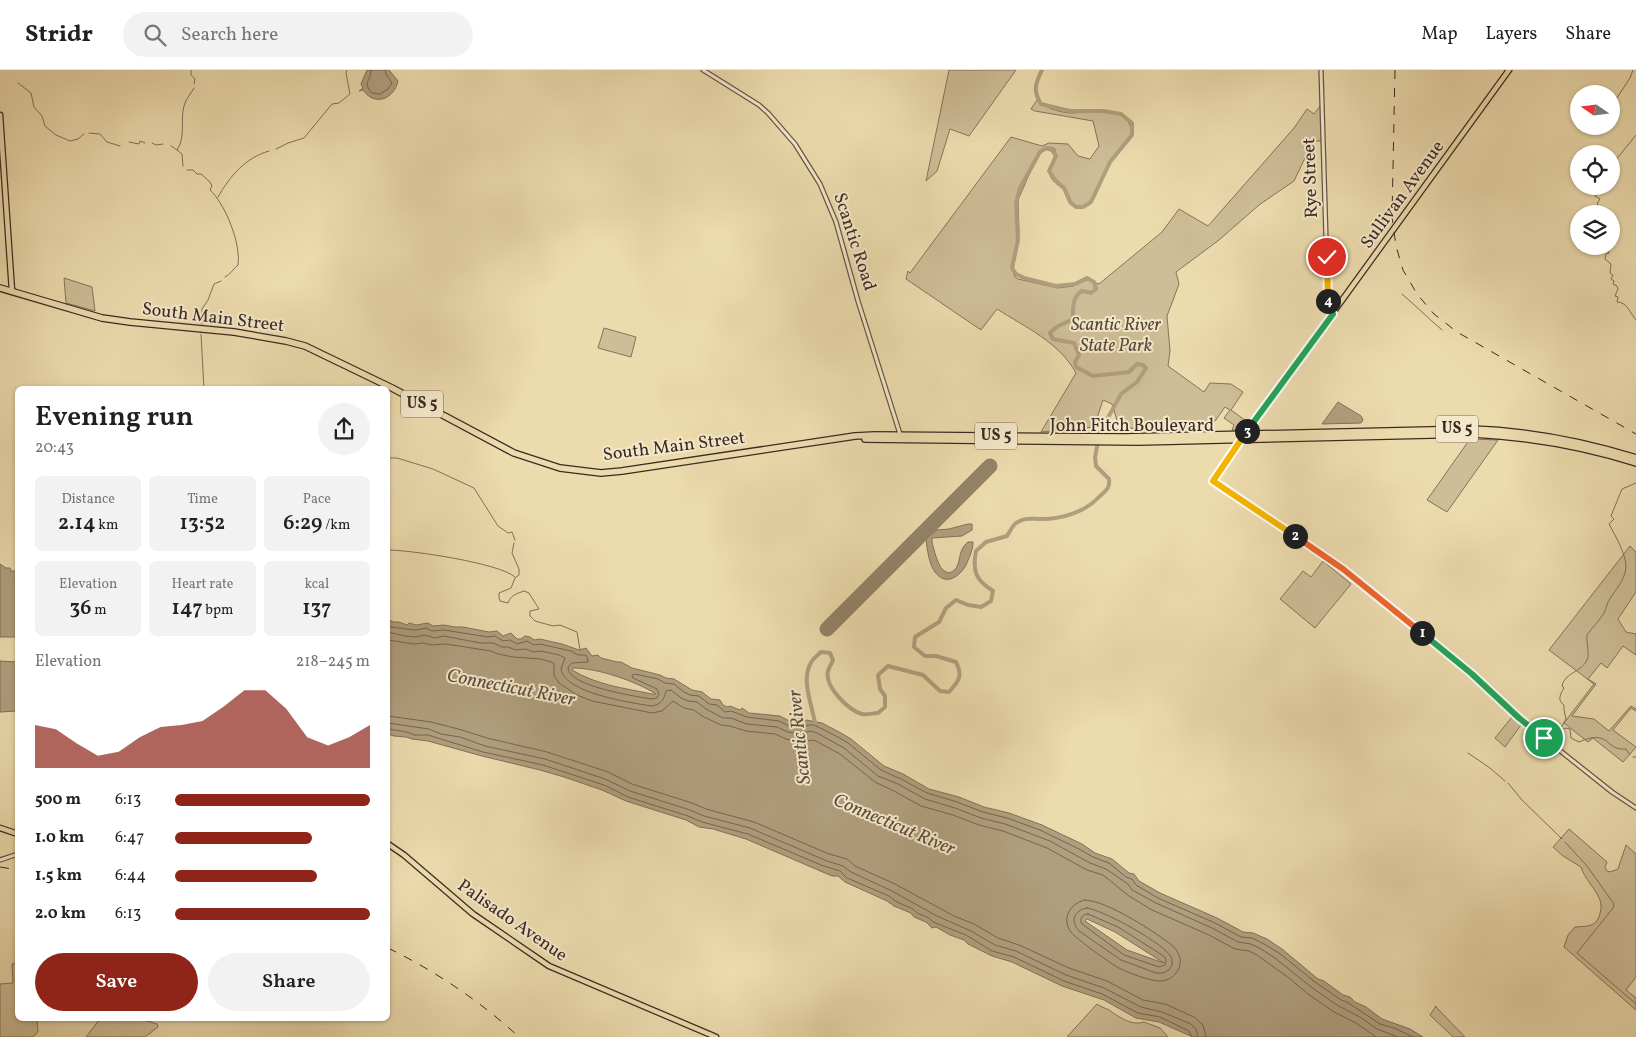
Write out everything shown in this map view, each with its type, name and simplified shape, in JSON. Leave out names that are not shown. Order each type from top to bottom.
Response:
[{"type":"highway","name":"South Main Street","points":[[0,288],[102,318],[234,332],[286,341],[305,346],[388,386]]},
{"type":"highway","name":"South Main Street","points":[[390,387],[514,454],[560,468],[622,472],[846,439],[874,437]]},
{"type":"highway","name":"John Fitch Boulevard","points":[[874,437],[1105,440],[1409,433],[1480,434],[1555,440],[1636,458]]},
{"type":"highway","name":"John Fitch Boulevard","points":[[1585,446],[1636,463]]},
{"type":"main road","name":"Sullivan Avenue","points":[[1243,437],[1509,70]]},
{"type":"main road","points":[[0,115],[12,291]]},
{"type":"main road","points":[[0,828],[15,833]]},
{"type":"main road","name":"Palisado Avenue","points":[[390,845],[404,855],[466,909],[548,966],[716,1037]]},
{"type":"street","name":"Scantic Road","points":[[703,70],[759,105],[768,113],[808,163],[820,184],[836,222],[900,437]]},
{"type":"street","name":"Rye Street","points":[[1322,70],[1328,305],[1333,314]]},
{"type":"street","name":"Sullivan Avenue","points":[[1243,437],[1213,481],[1327,557],[1472,674],[1529,726],[1605,787],[1636,808]]},
{"type":"street","points":[[0,860],[15,855]]},
{"type":"green space","points":[[949,70],[1016,70],[969,136],[950,129],[937,171],[926,181]]},
{"type":"green space","name":"Scantic River State Park","points":[[1037,100],[1057,111],[1070,113],[1109,112],[1117,114],[1128,121],[1133,131],[1126,143],[1110,162],[1091,199],[1086,204],[1080,206],[1073,203],[1064,189],[1053,181],[1050,175],[1049,172],[1055,149],[1048,147],[1039,152],[1018,200],[1019,231],[1013,271],[1018,279],[1058,288],[1073,286],[1087,280],[1099,284],[1162,232],[1179,209],[1208,226],[1294,128],[1307,109],[1314,114],[1321,105],[1322,141],[1313,141],[1294,181],[1259,205],[1219,240],[1176,272],[1179,284],[1167,316],[1170,351],[1168,366],[1204,392],[1210,383],[1231,384],[1243,392],[1231,410],[1249,423],[1244,428],[1232,430],[1234,425],[1224,418],[1230,410],[1225,407],[1215,421],[1196,423],[1187,426],[1179,432],[1151,427],[1150,430],[1119,427],[1112,404],[1103,400],[1094,427],[1041,432],[1076,373],[1069,362],[1041,336],[997,309],[981,330],[906,279],[908,271],[910,273],[1011,137],[1042,146],[1049,143],[1068,144],[1078,156],[1090,159],[1099,146],[1093,121],[1035,111],[1031,109]]},
{"type":"green space","points":[[64,278],[92,287],[95,311],[66,303]]},
{"type":"green space","points":[[604,328],[636,337],[631,357],[598,348]]},
{"type":"green space","points":[[1470,439],[1498,440],[1447,512],[1427,500]]},
{"type":"green space","points":[[1630,546],[1636,552],[1636,592],[1618,619],[1626,632],[1636,634],[1636,655],[1623,646],[1607,668],[1601,663],[1588,679],[1596,684],[1572,716],[1594,719],[1609,731],[1631,706],[1636,709],[1636,711],[1631,708],[1613,730],[1636,747],[1623,762],[1593,738],[1588,742],[1564,723],[1594,684],[1549,650]]},
{"type":"green space","points":[[1323,561],[1351,584],[1315,628],[1280,599],[1303,571],[1311,577]]},
{"type":"green space","points":[[1512,717],[1521,725],[1505,747],[1495,738]]},
{"type":"green space","points":[[1569,829],[1607,862],[1605,867],[1607,871],[1610,872],[1618,869],[1626,845],[1636,854],[1636,977],[1626,990],[1636,998],[1636,1010],[1564,947],[1568,935],[1575,927],[1595,922],[1600,915],[1601,909],[1601,902],[1581,867],[1563,856],[1553,847]]},
{"type":"green space","points":[[15,963],[15,1021],[37,1021],[38,1032],[33,1037],[0,1037],[0,984],[13,983],[12,964]]},
{"type":"green space","points":[[1097,1004],[1125,1020],[1134,1023],[1144,1022],[1160,1028],[1168,1037],[1067,1037]]},
{"type":"green space","points":[[1436,1006],[1465,1037],[1453,1037],[1430,1015]]},
{"type":"green space","points":[[98,1021],[147,1021],[157,1024],[158,1027],[145,1037],[86,1037]]},
{"type":"water","points":[[367,70],[389,70],[398,81],[393,92],[384,99],[378,99],[368,95],[363,90],[359,91],[363,88],[361,84]]},
{"type":"water","points":[[1338,402],[1361,416],[1363,420],[1361,423],[1322,424]]},
{"type":"water","points":[[972,524],[972,530],[962,536],[932,538],[939,563],[942,569],[949,573],[954,571],[958,564],[964,546],[968,542],[973,542],[971,554],[960,573],[952,578],[944,579],[935,572],[931,565],[926,539],[937,530]]},
{"type":"water","points":[[0,564],[10,568],[11,571],[15,571],[15,637],[0,637]]},
{"type":"water","name":"Connecticut River","points":[[390,620],[407,625],[409,623],[416,625],[428,623],[433,626],[444,625],[489,632],[497,631],[503,636],[511,633],[517,639],[525,636],[534,640],[540,639],[579,650],[586,648],[592,656],[598,655],[601,658],[621,662],[632,668],[674,679],[692,690],[702,692],[711,699],[720,700],[727,707],[730,706],[740,710],[742,708],[749,713],[780,716],[791,722],[795,718],[796,724],[799,718],[801,725],[806,720],[822,723],[851,739],[884,766],[903,774],[929,789],[1042,825],[1082,844],[1095,853],[1112,859],[1129,873],[1134,874],[1139,881],[1160,893],[1217,918],[1243,932],[1253,933],[1267,939],[1318,979],[1324,981],[1343,995],[1350,997],[1382,1019],[1410,1029],[1423,1037],[1193,1037],[1159,1022],[1136,1018],[1104,1000],[1062,986],[1012,962],[992,956],[964,940],[936,927],[932,928],[926,922],[914,917],[911,913],[845,882],[838,876],[832,876],[746,839],[713,829],[699,827],[686,820],[626,801],[602,790],[564,777],[428,741],[390,735]],"holes":[[[573,668],[616,676],[638,684],[656,694],[601,683],[572,670]],[[1087,919],[1115,932],[1164,963],[1127,950],[1085,921]]]},
{"type":"water","points":[[0,661],[15,662],[15,711],[0,712]]},
{"type":"waterway","points":[[191,70],[191,75],[195,79],[194,84]]},
{"type":"waterway","points":[[276,149],[304,138],[332,104],[339,103],[350,94],[347,70]]},
{"type":"waterway","name":"Scantic River","points":[[815,723],[808,692],[807,675],[812,661],[821,652],[830,653],[833,660],[828,670],[828,677],[833,690],[850,708],[862,714],[878,713],[885,707],[885,696],[880,689],[878,675],[888,666],[923,675],[940,691],[949,692],[959,678],[956,662],[936,656],[925,656],[914,647],[915,637],[939,622],[946,608],[956,600],[968,605],[981,607],[991,601],[993,591],[979,579],[975,570],[976,551],[986,542],[1007,536],[1015,524],[1023,520],[1057,518],[1080,511],[1106,491],[1108,487],[1109,479],[1096,466],[1095,457],[1100,432],[1121,394],[1137,382],[1146,368],[1143,365],[1137,364],[1129,372],[1093,376],[1076,367],[1075,362],[1079,355],[1074,343],[1053,339],[1050,333],[1058,326],[1073,319],[1076,296],[1082,291],[1091,293],[1096,289],[1094,282],[1087,278],[1075,284],[1056,286],[1024,278],[1016,274],[1012,268],[1018,240],[1016,203],[1020,188],[1040,152],[1046,148],[1052,150],[1056,156],[1049,171],[1064,188],[1070,202],[1076,207],[1083,207],[1091,202],[1110,162],[1132,135],[1132,123],[1121,114],[1103,111],[1070,111],[1041,104],[1036,87],[1042,70]]},
{"type":"waterway","points":[[1620,93],[1633,70]]},
{"type":"waterway","points":[[18,83],[31,93],[34,107],[42,116],[45,126],[56,135],[70,141],[78,139],[84,134]]},
{"type":"waterway","points":[[183,166],[182,154],[177,150],[182,134],[184,106],[194,88]]},
{"type":"waterway","points":[[89,133],[100,134],[107,142],[120,146]]},
{"type":"waterway","points":[[1620,155],[1636,135]]},
{"type":"waterway","points":[[129,142],[139,144],[140,141],[145,143]]},
{"type":"waterway","points":[[152,143],[156,145],[163,144]]},
{"type":"waterway","points":[[171,146],[177,150]]},
{"type":"waterway","points":[[218,197],[245,163],[269,151]]},
{"type":"waterway","points":[[187,170],[193,170],[197,174],[201,174],[210,182],[212,186],[210,190],[225,211],[232,229],[237,246],[238,265],[225,277]]},
{"type":"waterway","points":[[1596,195],[1600,199],[1597,205]]},
{"type":"waterway","points":[[1606,255],[1605,259],[1611,264],[1610,273],[1613,275],[1611,279],[1618,289],[1615,296],[1618,297],[1617,302],[1626,306],[1636,320]]},
{"type":"waterway","points":[[202,324],[202,309],[208,300],[214,284],[221,281]]},
{"type":"waterway","points":[[1402,294],[1442,330]]},
{"type":"waterway","points":[[201,334],[204,386]]},
{"type":"waterway","points":[[390,458],[397,458],[433,469],[474,488],[498,526],[508,533],[512,532],[515,540]]},
{"type":"waterway","points":[[1630,755],[1626,749],[1614,747],[1597,737],[1579,742],[1571,738],[1570,729],[1562,730],[1561,728],[1566,719],[1564,705],[1560,701],[1560,697],[1564,688],[1562,686],[1563,682],[1566,678],[1585,664],[1588,655],[1587,635],[1604,613],[1608,602],[1624,577],[1626,562],[1609,524],[1614,519],[1611,516],[1622,489],[1636,483]]},
{"type":"waterway","points":[[514,543],[512,553],[519,569],[519,575],[515,578],[511,588],[499,593],[500,601],[508,603],[512,596],[516,594],[524,591],[529,593],[539,609],[530,611],[530,616],[535,621],[553,626],[560,625],[577,632],[580,650]]},
{"type":"waterway","points":[[390,550],[415,552],[474,562],[506,572],[515,577]]},
{"type":"waterway","points":[[1468,753],[1505,781]]},
{"type":"waterway","points":[[1508,783],[1522,800],[1562,839]]},
{"type":"waterway","points":[[1565,842],[1587,866],[1614,904],[1613,908],[1577,953],[1636,1004]]},
{"type":"runway","points":[[827,629],[990,466]]},
{"type":"railway","points":[[1395,70],[1392,217],[1396,246],[1403,270],[1417,294],[1434,314],[1457,332],[1636,434]]},
{"type":"railway","points":[[0,867],[15,870]]},
{"type":"railway","points":[[390,949],[456,988],[489,1011],[519,1037]]},
{"type":"route","points":[[1327,257],[1328,308],[1333,314],[1213,481],[1343,569],[1472,674],[1519,718],[1544,738]]}]
